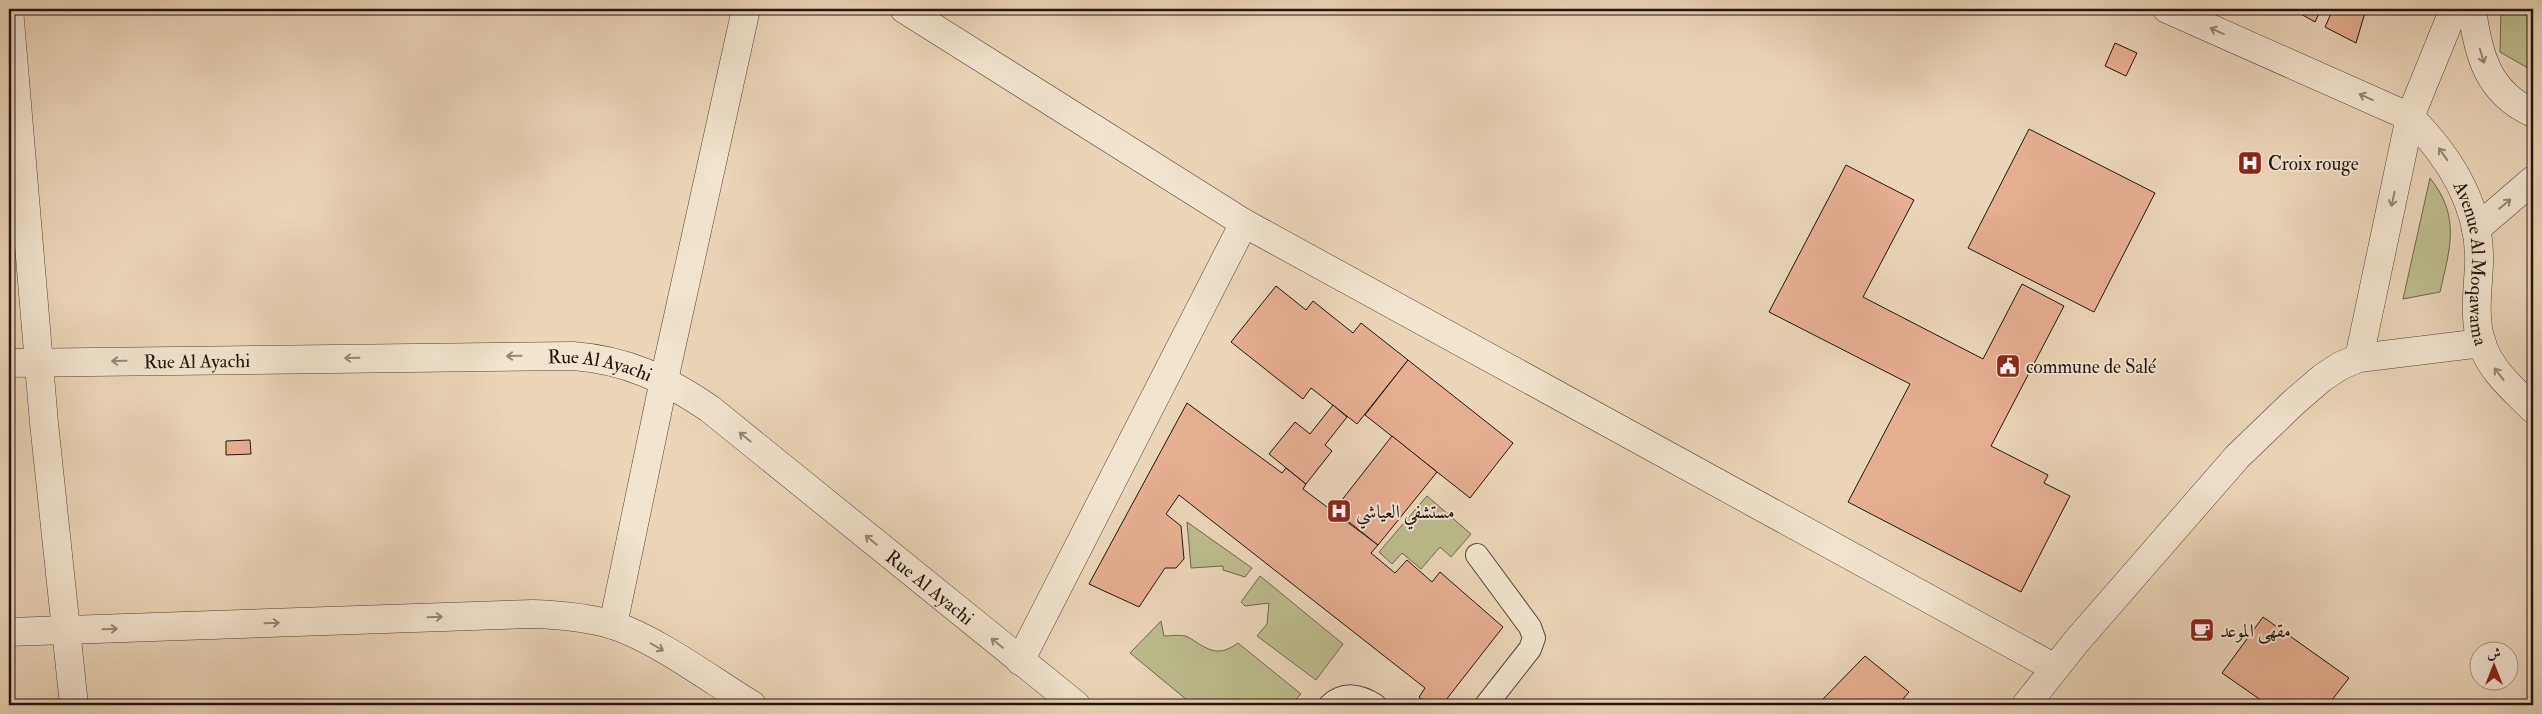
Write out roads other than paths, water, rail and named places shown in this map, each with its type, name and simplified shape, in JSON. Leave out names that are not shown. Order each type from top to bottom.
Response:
[{"type":"street","points":[[9,9],[38,362],[68,630],[74,705]]},
{"type":"street","points":[[614,625],[664,380],[746,9]]},
{"type":"street","points":[[904,9],[1244,223],[2055,668]]},
{"type":"street","name":"Avenue Al Moqawama","points":[[2167,9],[2410,117],[2434,140],[2453,167],[2467,197],[2476,229],[2479,262],[2478,319],[2482,343],[2496,370],[2533,409]]},
{"type":"street","points":[[2360,358],[2410,117],[2454,9]]},
{"type":"street","points":[[2472,9],[2482,57],[2490,76],[2504,96],[2533,113]]},
{"type":"street","points":[[2476,229],[2533,180]]},
{"type":"street","points":[[1020,661],[1244,223]]},
{"type":"street","points":[[2026,705],[2055,668],[2238,457],[2293,403],[2322,378],[2340,366],[2360,358],[2482,343]]},
{"type":"street","name":"Rue Al Ayachi","points":[[9,363],[573,356],[620,362],[664,380],[710,409],[1076,705]]},
{"type":"street","points":[[9,632],[533,614],[576,616],[614,625],[664,651],[752,705]]},
{"type":"lane","points":[[1478,555],[1530,627],[1534,638],[1530,649],[1486,705]]},
{"type":"lane","points":[[1330,705],[1336,700],[1350,696],[1362,698],[1375,705]]},
{"type":"place","name":"Croix rouge","points":[[2250,163]]},
{"type":"place","name":"commune de Salé","points":[[2008,366]]},
{"type":"place","name":"مستشفي العياشي","points":[[1339,511]]},
{"type":"place","name":"مقهى الموعد","points":[[2202,630]]}]
